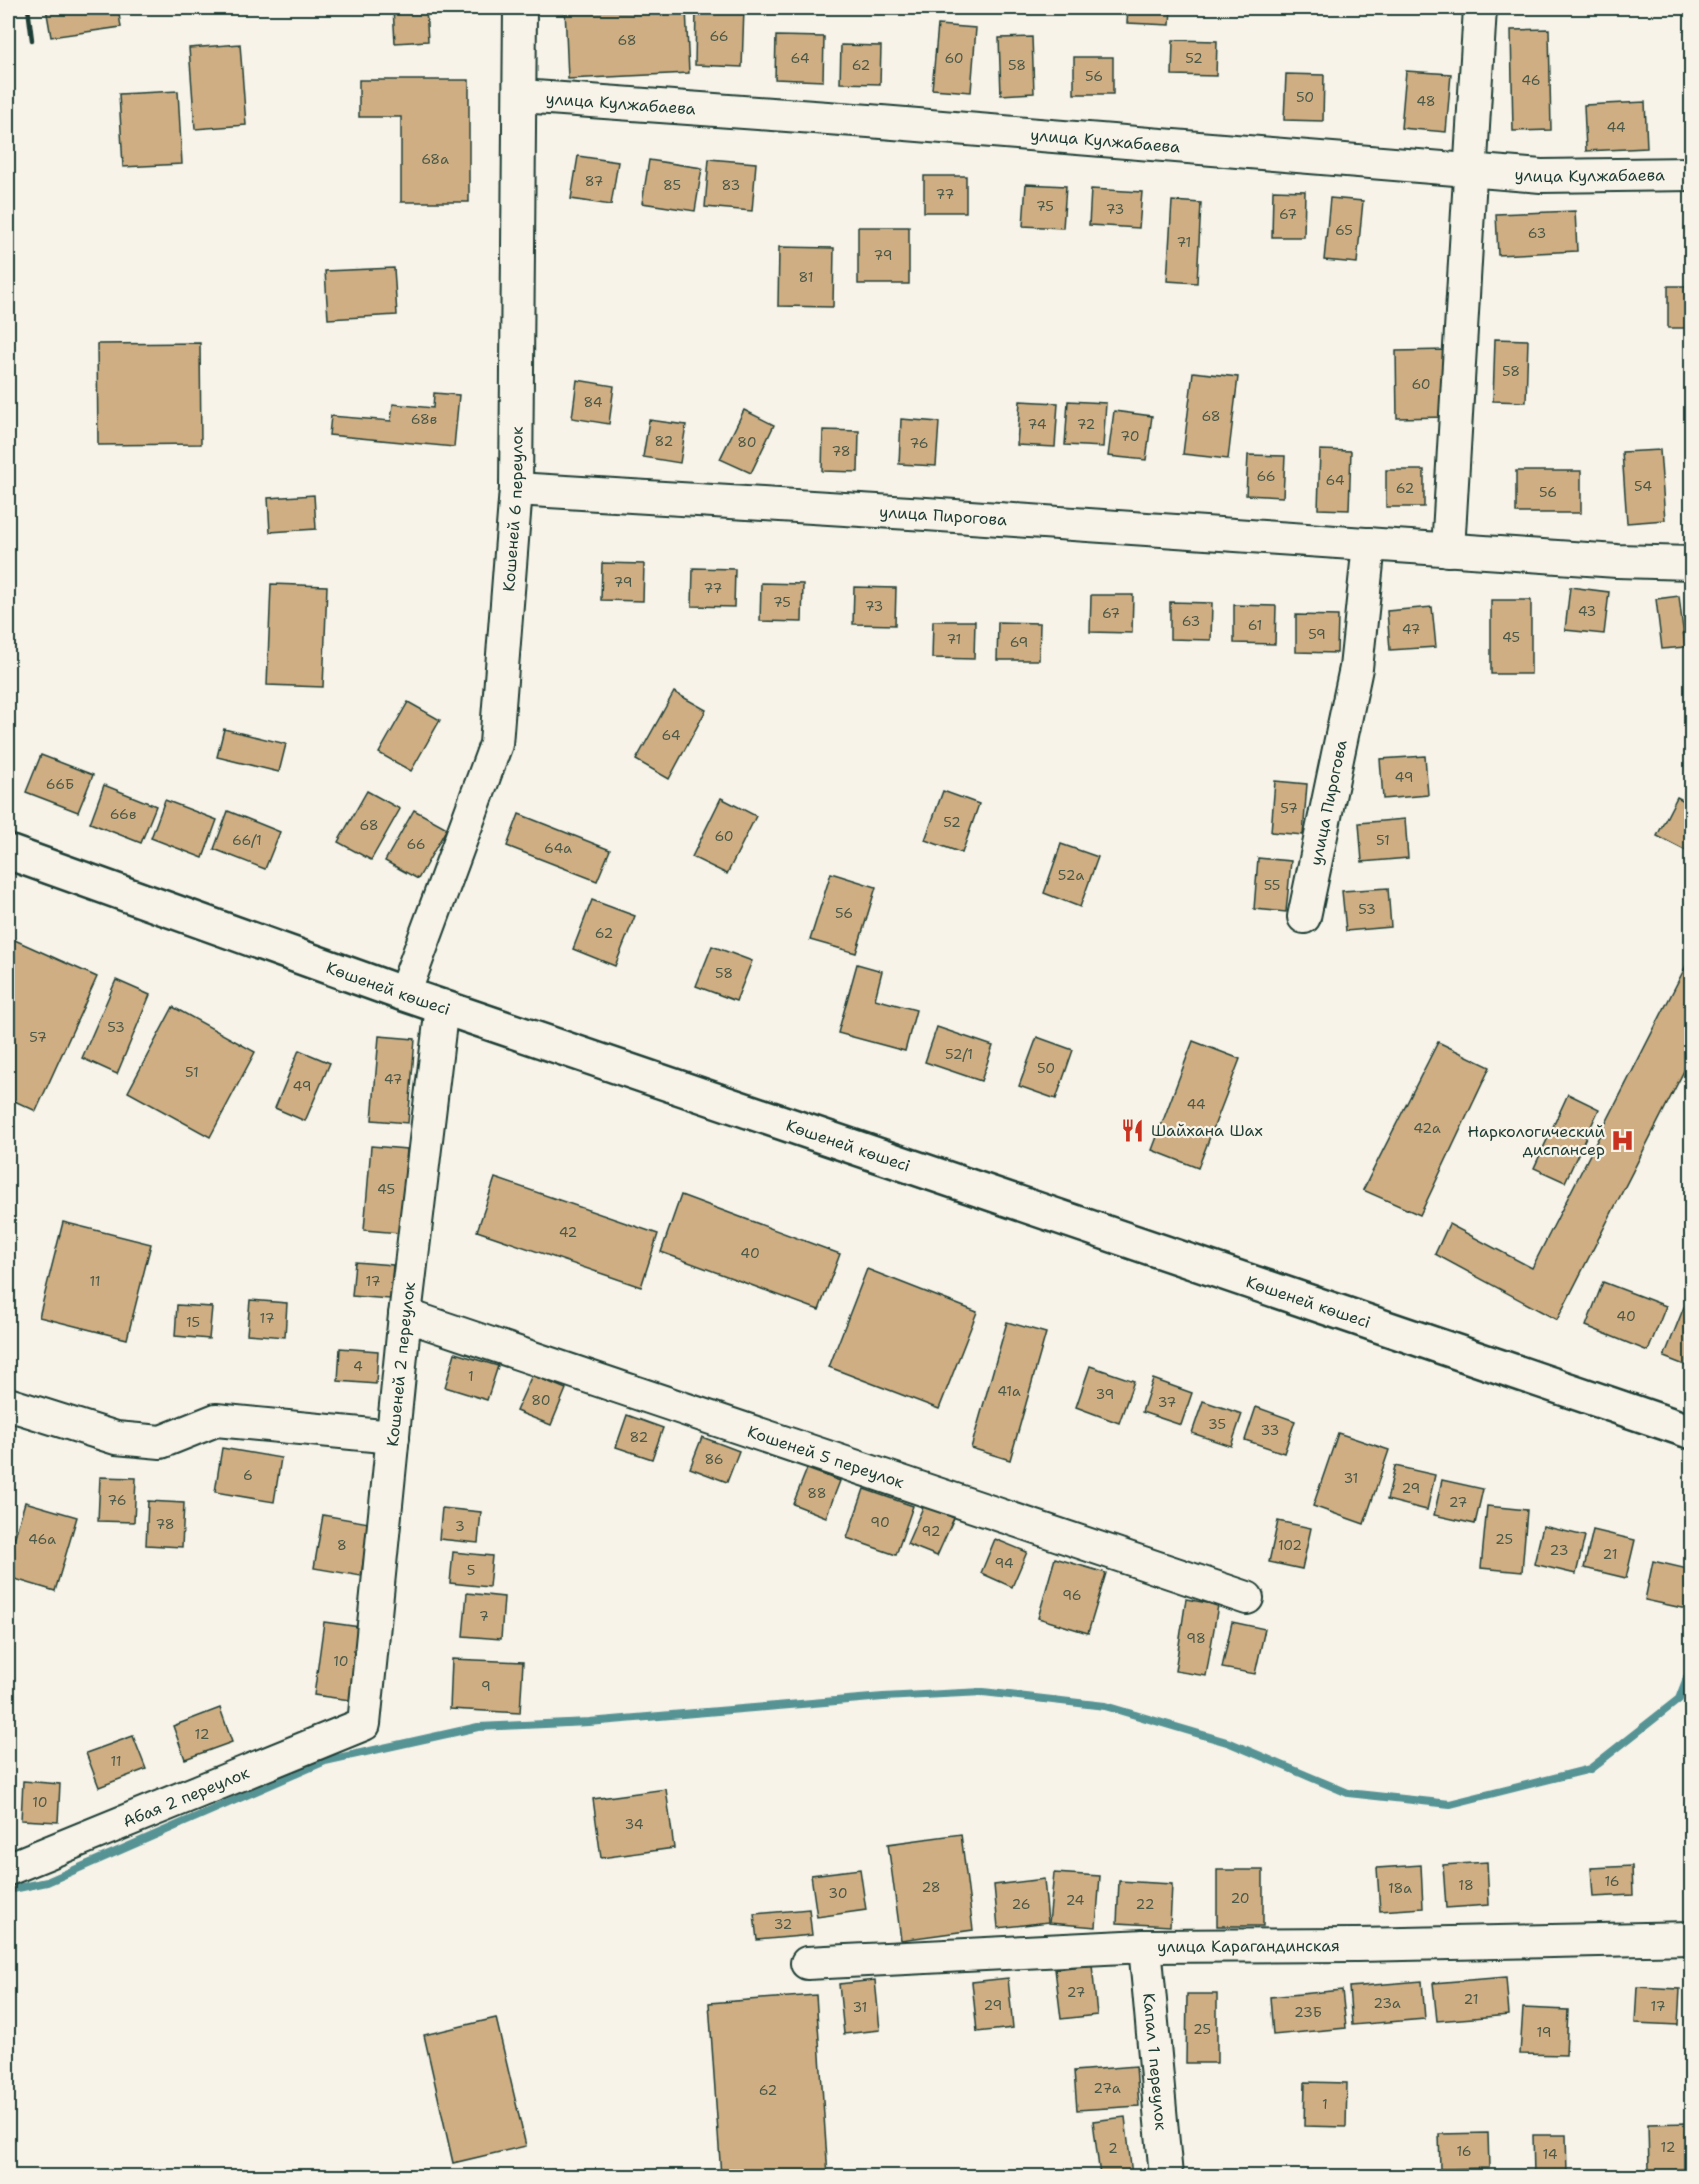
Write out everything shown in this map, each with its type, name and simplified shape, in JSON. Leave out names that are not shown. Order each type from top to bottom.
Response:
[{"type":"main road","name":"Көшеней көшесі","points":[[8,852],[404,994],[1692,1432]]},
{"type":"street","name":"Кошеней 6 переулок","points":[[404,994],[496,744],[516,489],[520,8]]},
{"type":"street","points":[[1448,550],[1480,8]]},
{"type":"street","name":"улица Кулжабаева","points":[[521,96],[881,122],[1541,176],[1692,174]]},
{"type":"street","name":"улица Пирогова","points":[[516,489],[903,512],[1617,561],[1692,563]]},
{"type":"street","name":"улица Пирогова","points":[[1304,917],[1356,668],[1369,544]]},
{"type":"street","name":"Кошеней 2 переулок","points":[[364,1724],[405,1315],[442,1006]]},
{"type":"street","name":"Кошеней 5 переулок","points":[[405,1315],[1247,1598]]},
{"type":"street","points":[[8,1404],[116,1438],[161,1442],[216,1420],[393,1437]]},
{"type":"street","name":"Абая 2 переулок","points":[[8,1869],[364,1724]]},
{"type":"street","name":"улица Карагандинская","points":[[807,1963],[1145,1946],[1357,1945],[1692,1938]]},
{"type":"street","name":"Капал 1 переулок","points":[[1145,1946],[1166,2176]]},
{"type":"building","points":[[46,8],[118,8],[121,27],[51,37]]},
{"type":"building","points":[[393,8],[426,8],[428,41],[395,43]]},
{"type":"building","points":[[565,8],[686,8],[689,73],[568,79]]},
{"type":"building","points":[[696,8],[744,8],[742,67],[695,65]]},
{"type":"building","points":[[1128,8],[1171,8],[1170,25],[1127,23]]},
{"type":"building","points":[[938,25],[976,28],[971,92],[932,89]]},
{"type":"building","points":[[1549,29],[1551,130],[1513,131],[1511,30]]},
{"type":"building","points":[[776,36],[824,37],[823,81],[775,79]]},
{"type":"building","points":[[1032,37],[1034,93],[1001,95],[999,38]]},
{"type":"building","points":[[1173,40],[1217,41],[1216,76],[1172,75]]},
{"type":"building","points":[[240,44],[246,125],[195,129],[189,48]]},
{"type":"building","points":[[841,45],[881,46],[880,84],[840,83]]},
{"type":"building","points":[[1074,57],[1113,57],[1113,94],[1074,94]]},
{"type":"building","points":[[1406,71],[1451,74],[1446,132],[1401,128]]},
{"type":"building","points":[[1286,74],[1324,75],[1323,121],[1284,120]]},
{"type":"building","points":[[359,80],[469,80],[469,202],[401,202],[401,117],[359,117]]},
{"type":"building","points":[[1689,88],[1692,88],[1692,135],[1690,135]]},
{"type":"building","points":[[178,91],[182,164],[123,167],[119,94]]},
{"type":"building","points":[[1645,102],[1647,148],[1586,151],[1584,105]]},
{"type":"building","points":[[578,156],[618,162],[611,205],[571,199]]},
{"type":"building","points":[[709,159],[756,163],[752,211],[705,207]]},
{"type":"building","points":[[649,160],[702,168],[695,211],[642,203]]},
{"type":"building","points":[[924,176],[966,176],[966,212],[924,212]]},
{"type":"building","points":[[1026,184],[1066,186],[1063,228],[1023,226]]},
{"type":"building","points":[[1091,189],[1142,192],[1139,228],[1089,225]]},
{"type":"building","points":[[1273,190],[1305,191],[1304,237],[1272,237]]},
{"type":"building","points":[[1330,198],[1363,201],[1357,263],[1324,260]]},
{"type":"building","points":[[1172,201],[1201,203],[1197,283],[1167,281]]},
{"type":"building","points":[[1575,211],[1577,251],[1498,255],[1496,214]]},
{"type":"building","points":[[858,227],[909,227],[909,284],[858,284]]},
{"type":"building","points":[[779,247],[834,248],[833,307],[778,306]]},
{"type":"building","points":[[394,268],[397,315],[328,319],[325,271]]},
{"type":"building","points":[[1668,286],[1692,286],[1692,328],[1668,328]]},
{"type":"building","points":[[1495,339],[1528,340],[1526,402],[1493,401]]},
{"type":"building","points":[[200,343],[201,444],[98,445],[97,344]]},
{"type":"building","points":[[1445,350],[1446,417],[1397,418],[1396,351]]},
{"type":"building","points":[[1193,372],[1238,377],[1228,459],[1183,454]]},
{"type":"building","points":[[577,380],[614,386],[609,424],[572,418]]},
{"type":"building","points":[[434,393],[459,395],[454,447],[329,435],[331,416],[391,421],[393,404],[433,408]]},
{"type":"building","points":[[1020,401],[1058,403],[1055,447],[1017,445]]},
{"type":"building","points":[[1068,401],[1106,403],[1103,447],[1065,445]]},
{"type":"building","points":[[744,410],[774,425],[751,473],[720,459]]},
{"type":"building","points":[[1114,411],[1152,416],[1146,460],[1108,456]]},
{"type":"building","points":[[901,419],[939,422],[936,466],[899,464]]},
{"type":"building","points":[[649,420],[686,425],[680,463],[643,457]]},
{"type":"building","points":[[823,430],[859,431],[858,472],[822,471]]},
{"type":"building","points":[[1320,450],[1351,451],[1349,510],[1318,509]]},
{"type":"building","points":[[1660,450],[1665,520],[1627,523],[1622,452]]},
{"type":"building","points":[[1248,455],[1285,456],[1283,497],[1246,495]]},
{"type":"building","points":[[1386,470],[1424,470],[1424,507],[1386,507]]},
{"type":"building","points":[[1516,471],[1581,471],[1581,513],[1516,513]]},
{"type":"building","points":[[314,495],[316,529],[270,532],[268,498]]},
{"type":"building","points":[[602,563],[644,564],[643,601],[601,600]]},
{"type":"building","points":[[693,568],[735,569],[734,607],[692,606]]},
{"type":"building","points":[[761,583],[803,584],[802,622],[760,621]]},
{"type":"building","points":[[271,584],[327,586],[323,687],[267,685]]},
{"type":"building","points":[[854,587],[896,588],[895,625],[853,624]]},
{"type":"building","points":[[1570,587],[1609,592],[1604,634],[1565,630]]},
{"type":"building","points":[[1091,595],[1133,595],[1132,633],[1090,632]]},
{"type":"building","points":[[1679,596],[1685,647],[1662,649],[1656,599]]},
{"type":"building","points":[[1491,600],[1531,600],[1531,674],[1491,674]]},
{"type":"building","points":[[1170,602],[1212,603],[1211,640],[1170,639]]},
{"type":"building","points":[[1234,605],[1276,606],[1275,644],[1234,643]]},
{"type":"building","points":[[1432,607],[1436,647],[1390,650],[1387,611]]},
{"type":"building","points":[[1296,615],[1338,616],[1337,653],[1296,652]]},
{"type":"building","points":[[933,621],[975,621],[974,659],[932,658]]},
{"type":"building","points":[[998,622],[1040,623],[1039,660],[997,660]]},
{"type":"building","points":[[674,692],[706,710],[669,779],[636,760]]},
{"type":"building","points":[[408,702],[440,720],[411,771],[379,753]]},
{"type":"building","points":[[224,729],[286,744],[279,772],[217,757]]},
{"type":"building","points":[[41,755],[93,775],[78,812],[26,792]]},
{"type":"building","points":[[1425,756],[1428,795],[1383,799],[1380,759]]},
{"type":"building","points":[[1275,781],[1307,784],[1303,835],[1271,832]]},
{"type":"building","points":[[104,785],[156,806],[141,843],[90,823]]},
{"type":"building","points":[[367,791],[400,809],[371,860],[338,842]]},
{"type":"building","points":[[943,791],[979,804],[962,853],[925,840]]},
{"type":"building","points":[[1677,797],[1692,805],[1692,854],[1657,836]]},
{"type":"building","points":[[721,798],[756,816],[727,874],[692,857]]},
{"type":"building","points":[[165,800],[217,820],[203,858],[151,838]]},
{"type":"building","points":[[414,810],[447,828],[418,879],[385,861]]},
{"type":"building","points":[[228,811],[280,832],[265,869],[214,849]]},
{"type":"building","points":[[519,814],[610,850],[597,881],[507,846]]},
{"type":"building","points":[[1405,819],[1408,858],[1362,862],[1359,823]]},
{"type":"building","points":[[1061,844],[1098,857],[1080,907],[1044,893]]},
{"type":"building","points":[[1258,858],[1291,861],[1286,912],[1254,909]]},
{"type":"building","points":[[831,873],[876,887],[856,953],[810,940]]},
{"type":"building","points":[[1388,888],[1391,927],[1346,931],[1342,891]]},
{"type":"building","points":[[592,900],[635,916],[615,966],[573,949]]},
{"type":"building","points":[[8,937],[97,977],[36,1111],[8,1098]]},
{"type":"building","points":[[712,946],[752,961],[736,1001],[696,986]]},
{"type":"building","name":"Наркологический диспансер","points":[[1692,954],[1692,1055],[1557,1320],[1435,1254],[1449,1224],[1532,1268]]},
{"type":"building","points":[[857,964],[882,971],[875,999],[916,1010],[905,1051],[838,1033]]},
{"type":"building","points":[[116,980],[150,995],[117,1074],[82,1058]]},
{"type":"building","points":[[173,1007],[255,1052],[210,1137],[128,1092]]},
{"type":"building","points":[[937,1027],[993,1046],[981,1081],[925,1062]]},
{"type":"building","points":[[379,1036],[415,1039],[408,1123],[372,1120]]},
{"type":"building","points":[[1037,1037],[1073,1050],[1056,1099],[1019,1086]]},
{"type":"building","points":[[1193,1041],[1240,1059],[1198,1168],[1152,1150]]},
{"type":"building","name":"Наркологический диспансер","points":[[1438,1042],[1490,1067],[1420,1215],[1363,1190]]},
{"type":"building","points":[[299,1050],[330,1063],[305,1121],[275,1108]]},
{"type":"building","points":[[1568,1094],[1599,1109],[1565,1182],[1534,1168]]},
{"type":"building","points":[[371,1146],[407,1149],[400,1233],[364,1230]]},
{"type":"building","points":[[495,1178],[658,1234],[641,1287],[477,1231]]},
{"type":"building","points":[[681,1195],[840,1254],[819,1310],[661,1252]]},
{"type":"building","points":[[63,1222],[151,1244],[127,1339],[39,1317]]},
{"type":"building","points":[[355,1262],[393,1265],[390,1299],[352,1296]]},
{"type":"building","points":[[867,1269],[977,1312],[939,1409],[829,1367]]},
{"type":"building","points":[[1603,1282],[1666,1306],[1648,1351],[1586,1326]]},
{"type":"building","points":[[250,1300],[287,1303],[285,1337],[247,1334]]},
{"type":"building","points":[[177,1305],[212,1307],[209,1339],[175,1336]]},
{"type":"building","points":[[1684,1307],[1692,1310],[1692,1368],[1664,1357]]},
{"type":"building","points":[[1007,1322],[1046,1333],[1010,1460],[971,1448]]},
{"type":"building","points":[[340,1348],[378,1351],[376,1384],[338,1381]]},
{"type":"building","points":[[455,1353],[498,1366],[487,1400],[445,1387]]},
{"type":"building","points":[[1090,1366],[1134,1381],[1119,1423],[1076,1407]]},
{"type":"building","points":[[532,1375],[566,1389],[551,1425],[516,1411]]},
{"type":"building","points":[[1153,1379],[1192,1393],[1181,1425],[1142,1412]]},
{"type":"building","points":[[1203,1401],[1242,1414],[1231,1446],[1192,1433]]},
{"type":"building","points":[[1256,1407],[1295,1421],[1284,1453],[1245,1440]]},
{"type":"building","points":[[627,1415],[663,1428],[652,1459],[616,1447]]},
{"type":"building","points":[[1338,1433],[1389,1450],[1364,1524],[1313,1506]]},
{"type":"building","points":[[702,1437],[739,1451],[727,1482],[690,1468]]},
{"type":"building","points":[[222,1448],[281,1458],[274,1502],[215,1492]]},
{"type":"building","points":[[1395,1466],[1435,1475],[1427,1510],[1387,1500]]},
{"type":"building","points":[[807,1469],[840,1481],[826,1517],[793,1504]]},
{"type":"building","points":[[100,1477],[136,1478],[134,1522],[98,1521]]},
{"type":"building","points":[[1442,1480],[1483,1489],[1475,1524],[1434,1515]]},
{"type":"building","points":[[864,1489],[913,1506],[896,1555],[847,1538]]},
{"type":"building","points":[[148,1501],[184,1503],[182,1547],[146,1545]]},
{"type":"building","points":[[25,1502],[77,1517],[55,1591],[8,1577],[8,1560]]},
{"type":"building","points":[[924,1505],[954,1518],[937,1556],[907,1544]]},
{"type":"building","points":[[1487,1506],[1527,1510],[1522,1572],[1481,1568]]},
{"type":"building","points":[[442,1508],[481,1512],[478,1543],[439,1539]]},
{"type":"building","points":[[323,1515],[369,1523],[361,1576],[314,1568]]},
{"type":"building","points":[[1278,1521],[1311,1528],[1302,1569],[1269,1562]]},
{"type":"building","points":[[1543,1526],[1585,1536],[1576,1574],[1534,1564]]},
{"type":"building","points":[[1593,1530],[1635,1540],[1626,1578],[1584,1568]]},
{"type":"building","points":[[995,1539],[1027,1552],[1012,1587],[981,1573]]},
{"type":"building","points":[[453,1552],[492,1556],[489,1587],[450,1583]]},
{"type":"building","points":[[1055,1558],[1106,1573],[1088,1633],[1038,1618]]},
{"type":"building","points":[[1653,1561],[1692,1570],[1692,1591],[1687,1609],[1645,1600]]},
{"type":"building","points":[[467,1593],[504,1597],[501,1639],[463,1636]]},
{"type":"building","points":[[1186,1599],[1218,1605],[1206,1676],[1175,1671]]},
{"type":"building","points":[[324,1622],[367,1628],[357,1701],[314,1695]]},
{"type":"building","points":[[1232,1622],[1265,1629],[1255,1674],[1222,1668]]},
{"type":"building","points":[[452,1659],[523,1662],[520,1713],[450,1709]]},
{"type":"building","points":[[220,1708],[232,1742],[185,1759],[173,1726]]},
{"type":"building","points":[[133,1736],[146,1769],[99,1787],[86,1753]]},
{"type":"building","points":[[23,1781],[60,1784],[58,1822],[21,1820]]},
{"type":"building","points":[[666,1789],[674,1848],[601,1858],[593,1799]]},
{"type":"building","points":[[961,1834],[973,1930],[901,1940],[888,1844]]},
{"type":"building","points":[[1487,1862],[1489,1905],[1446,1908],[1443,1865]]},
{"type":"building","points":[[1421,1865],[1423,1908],[1380,1911],[1377,1868]]},
{"type":"building","points":[[1632,1866],[1633,1895],[1593,1897],[1591,1868]]},
{"type":"building","points":[[860,1869],[866,1910],[817,1917],[811,1875]]},
{"type":"building","points":[[1217,1870],[1263,1870],[1263,1926],[1217,1926]]},
{"type":"building","points":[[1054,1873],[1100,1876],[1096,1927],[1049,1923]]},
{"type":"building","points":[[1044,1879],[1048,1922],[998,1928],[994,1885]]},
{"type":"building","points":[[1119,1881],[1172,1884],[1170,1926],[1117,1923]]},
{"type":"building","points":[[809,1909],[812,1935],[757,1940],[754,1914]]},
{"type":"building","points":[[1092,1965],[1097,2015],[1061,2019],[1055,1969]]},
{"type":"building","points":[[1506,1977],[1509,2015],[1437,2021],[1433,1983]]},
{"type":"building","points":[[1008,1978],[1013,2028],[977,2032],[972,1982]]},
{"type":"building","points":[[875,1980],[880,2030],[844,2034],[839,1984]]},
{"type":"building","points":[[1422,1981],[1425,2019],[1352,2025],[1349,1987]]},
{"type":"building","points":[[1637,1987],[1680,1989],[1678,2025],[1635,2023]]},
{"type":"building","points":[[1342,1990],[1346,2028],[1273,2035],[1270,1997]]},
{"type":"building","points":[[1187,1994],[1217,1994],[1217,2063],[1186,2063]]},
{"type":"building","points":[[816,1995],[828,2176],[721,2176],[709,2003]]},
{"type":"building","points":[[1523,2008],[1568,2010],[1566,2055],[1520,2054]]},
{"type":"building","points":[[496,2018],[526,2146],[453,2163],[424,2035]]},
{"type":"building","points":[[1136,2066],[1139,2106],[1077,2110],[1074,2071]]},
{"type":"building","points":[[1305,2082],[1347,2083],[1346,2127],[1304,2126]]},
{"type":"building","points":[[1125,2117],[1132,2175],[1100,2176],[1093,2121]]},
{"type":"building","points":[[1687,2123],[1689,2169],[1649,2171],[1648,2124]]},
{"type":"building","points":[[1488,2133],[1489,2168],[1440,2169],[1439,2134]]},
{"type":"building","points":[[1533,2135],[1566,2135],[1567,2174],[1534,2175]]},
{"type":"waterway","points":[[8,1890],[47,1882],[325,1761],[478,1727],[589,1722],[883,1697],[983,1692],[1105,1706],[1230,1743],[1348,1793],[1450,1804],[1590,1769],[1679,1699],[1692,1665]]},
{"type":"railway","points":[[28,8],[32,40]]},
{"type":"railway","points":[[8,331],[10,561]]},
{"type":"place","name":"Шайхана Шах","points":[[1133,1130]]},
{"type":"place","name":"Наркологический диспансер","points":[[1623,1140]]}]
